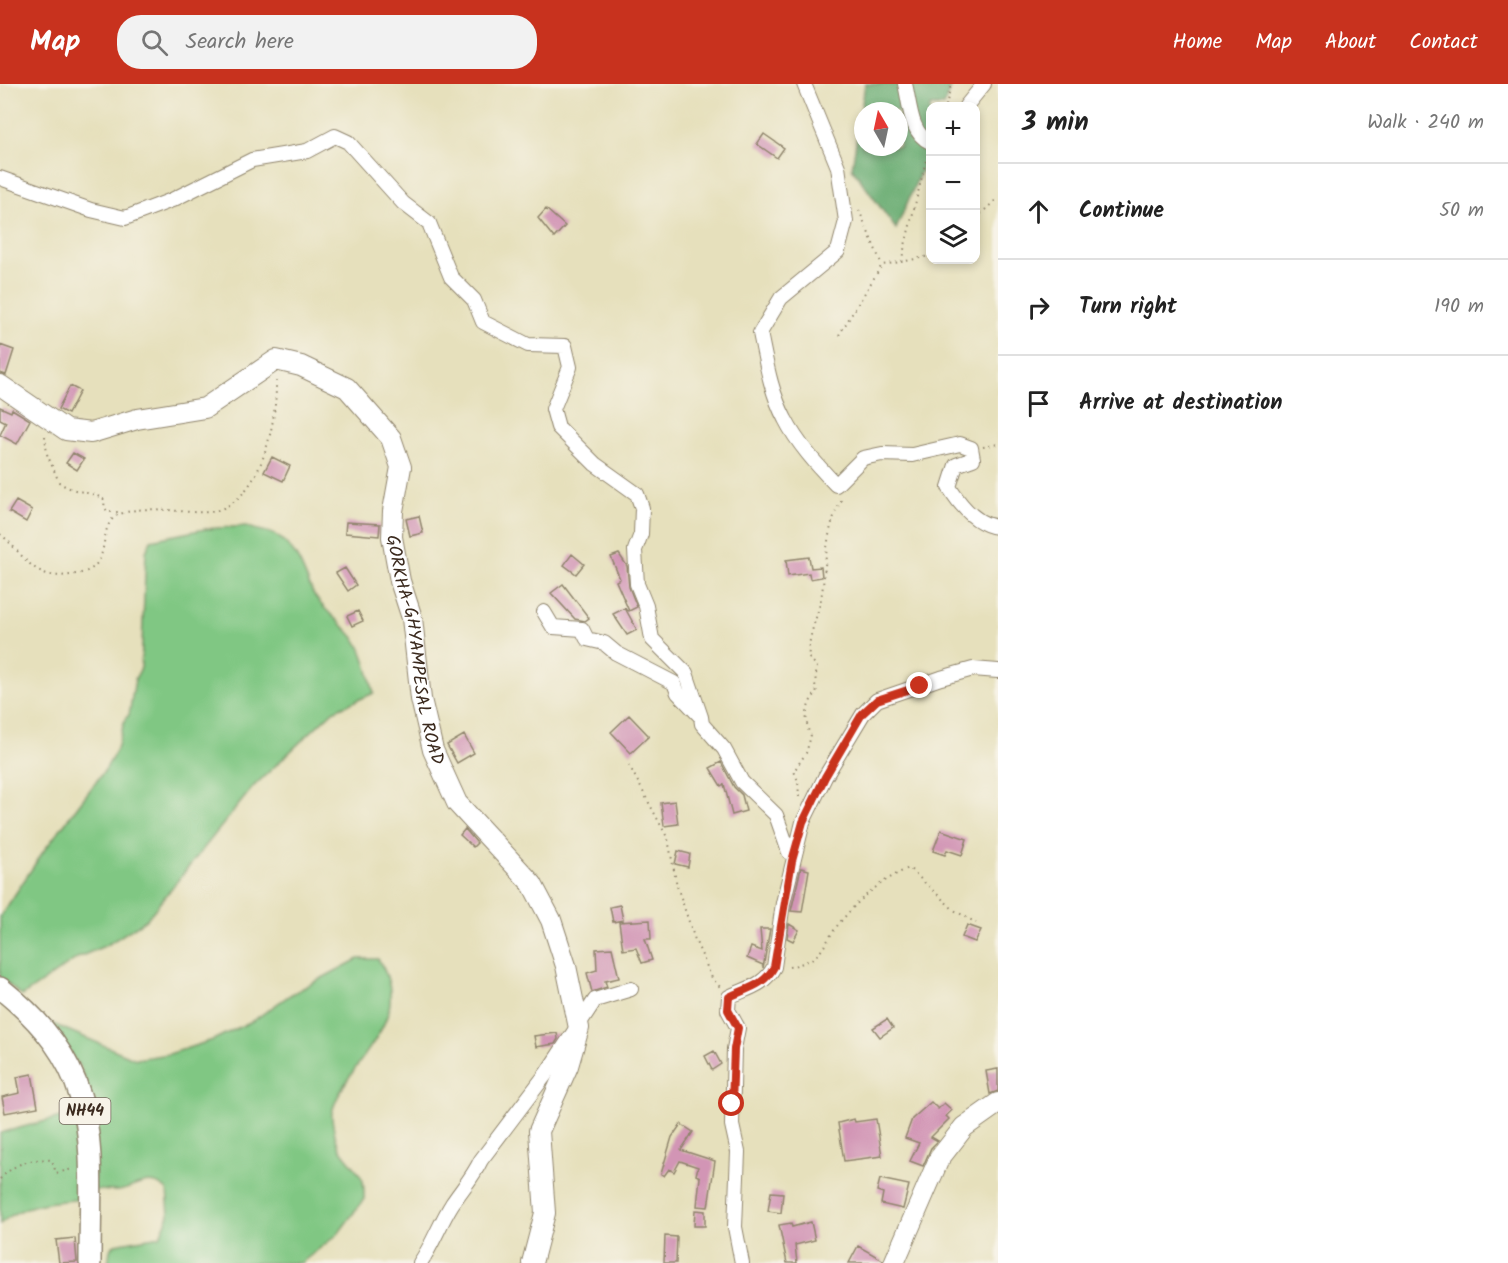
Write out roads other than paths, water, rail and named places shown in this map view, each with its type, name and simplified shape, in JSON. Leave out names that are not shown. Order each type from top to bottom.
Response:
[{"type":"main road","name":"GORKHA-GHYAMPESAL ROAD","points":[[0,385],[66,430],[80,434],[108,429],[137,419],[205,408],[276,360],[301,366],[347,388],[391,438],[401,467],[393,511],[392,537],[400,581],[412,618],[421,699],[433,750],[457,803],[532,884],[551,920],[566,966],[579,1028],[568,1066],[539,1131],[545,1213],[532,1263]]},
{"type":"main road","name":"NH44","points":[[0,988],[47,1033],[70,1066],[81,1095],[90,1136],[90,1263]]},
{"type":"main road","points":[[894,1263],[939,1159],[964,1127],[998,1102]]},
{"type":"street","points":[[804,84],[838,167],[846,221],[838,251],[782,298],[760,333],[768,374],[784,418],[810,456],[836,485],[864,458],[882,454],[912,455],[960,444],[971,448],[972,459],[956,465],[949,487],[959,504],[973,516],[998,526]]},
{"type":"street","points":[[905,84],[915,127],[926,140]]},
{"type":"street","points":[[969,102],[984,84]]},
{"type":"street","points":[[0,178],[91,210],[125,219],[182,196],[252,160],[307,151],[335,136],[348,142],[403,203],[429,223],[451,277],[474,300],[483,322],[528,345],[565,346],[570,368],[553,409],[558,427],[595,464],[638,494],[642,508],[641,534],[635,550],[637,584],[646,606],[652,639],[686,673],[702,724],[724,748],[742,782],[776,815],[789,852],[796,851]]},
{"type":"street","points":[[544,612],[553,627],[582,629],[587,639],[604,643],[616,653],[674,683],[690,708],[701,717]]},
{"type":"street","points":[[742,1263],[735,1227],[738,1152],[732,1125],[734,1049],[738,1028],[728,1010],[729,997],[754,988],[769,976],[774,967],[783,903],[803,822],[825,777],[862,714],[877,700],[973,669],[998,671]]},
{"type":"street","points":[[420,1263],[435,1242],[451,1205],[474,1176],[481,1160],[579,1028],[595,1000],[631,989]]}]
